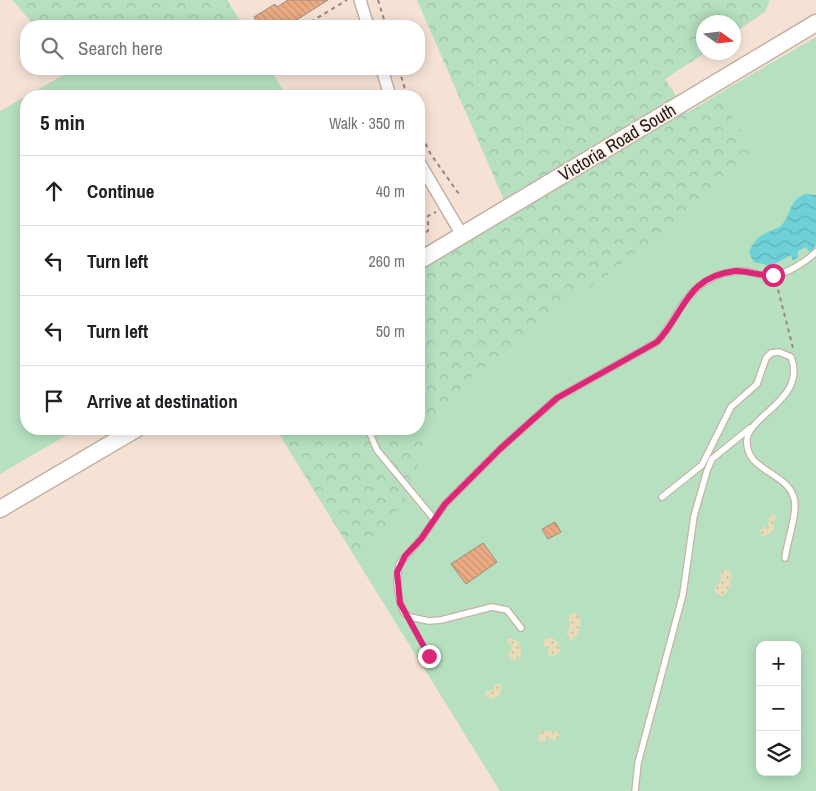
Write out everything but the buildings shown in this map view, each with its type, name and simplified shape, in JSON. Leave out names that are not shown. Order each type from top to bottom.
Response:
[{"type":"main road","name":"Victoria Road South","points":[[425,257],[816,23]]},
{"type":"main road","points":[[0,510],[126,435]]},
{"type":"street","points":[[360,0],[366,20]]},
{"type":"street","points":[[384,75],[388,90]]},
{"type":"street","points":[[425,172],[462,235]]},
{"type":"lane","points":[[521,628],[507,610],[492,607],[483,607],[451,618],[429,621],[410,618],[404,613],[398,595],[399,564],[421,539],[445,504],[500,449],[557,398],[657,342],[664,335],[683,302],[705,282],[734,271],[773,275],[782,273],[816,252]]},
{"type":"lane","points":[[635,791],[638,763],[687,577],[692,526],[701,488],[712,459],[780,402],[791,380],[793,368],[791,357],[784,353],[771,353],[766,358],[757,384],[731,407],[702,465],[662,498]]},
{"type":"lane","points":[[752,426],[747,442],[752,458],[762,468],[782,479],[794,499],[793,520],[785,558]]},
{"type":"lane","points":[[371,435],[377,450],[434,518]]},
{"type":"path","points":[[314,20],[348,0]]},
{"type":"path","points":[[378,0],[384,20]]},
{"type":"path","points":[[401,75],[405,90]]},
{"type":"path","points":[[425,142],[430,153],[461,197]]},
{"type":"path","points":[[425,232],[428,230],[428,216],[436,212]]},
{"type":"path","points":[[773,275],[793,345],[793,368]]},
{"type":"path","points":[[404,613],[429,656]]},
{"type":"green space","points":[[12,0],[227,0],[239,20],[30,20]]},
{"type":"green space","points":[[417,0],[770,0],[765,12],[741,28],[741,15],[696,15],[696,59],[665,79],[687,113],[723,91],[734,121],[753,147],[733,181],[480,370],[428,421],[425,434],[425,267],[511,216]]},
{"type":"green space","points":[[816,37],[816,791],[500,791],[358,562],[402,435],[425,435],[425,399],[731,168],[723,91]]},
{"type":"green space","points":[[63,75],[274,75],[283,90],[37,90]]},
{"type":"green space","points":[[20,99],[20,435],[67,435],[0,474],[0,111]]},
{"type":"green space","points":[[280,435],[425,435],[412,490],[358,562]]},
{"type":"sand","points":[[774,514],[777,518],[774,521],[773,530],[768,535],[761,536],[760,529],[768,526],[769,517]]},
{"type":"sand","points":[[726,570],[731,573],[731,580],[728,590],[721,596],[716,593],[714,587],[721,582],[720,573]]},
{"type":"sand","points":[[571,613],[576,613],[581,621],[578,633],[573,640],[568,639],[567,633],[570,626],[568,617]]},
{"type":"sand","points":[[508,637],[518,641],[522,651],[519,660],[511,659],[508,656],[512,647],[507,641]]},
{"type":"sand","points":[[548,638],[558,642],[560,651],[556,655],[549,656],[548,649],[543,644],[543,640]]},
{"type":"sand","points":[[495,684],[500,684],[502,689],[498,697],[493,699],[486,697],[485,691],[493,690]]},
{"type":"sand","points":[[541,731],[556,731],[560,735],[557,740],[548,739],[541,743],[538,738]]},
{"type":"water","points":[[805,194],[816,195],[816,243],[814,249],[809,252],[806,247],[798,251],[798,257],[793,261],[791,255],[771,266],[754,262],[749,253],[753,244],[763,235],[778,228],[786,219],[795,201]]},
{"type":"route","points":[[429,656],[400,603],[397,572],[399,564],[421,539],[445,504],[500,449],[525,429],[557,398],[641,354],[657,342],[664,335],[683,302],[705,282],[719,275],[734,271],[748,271],[764,276],[773,275]]}]
